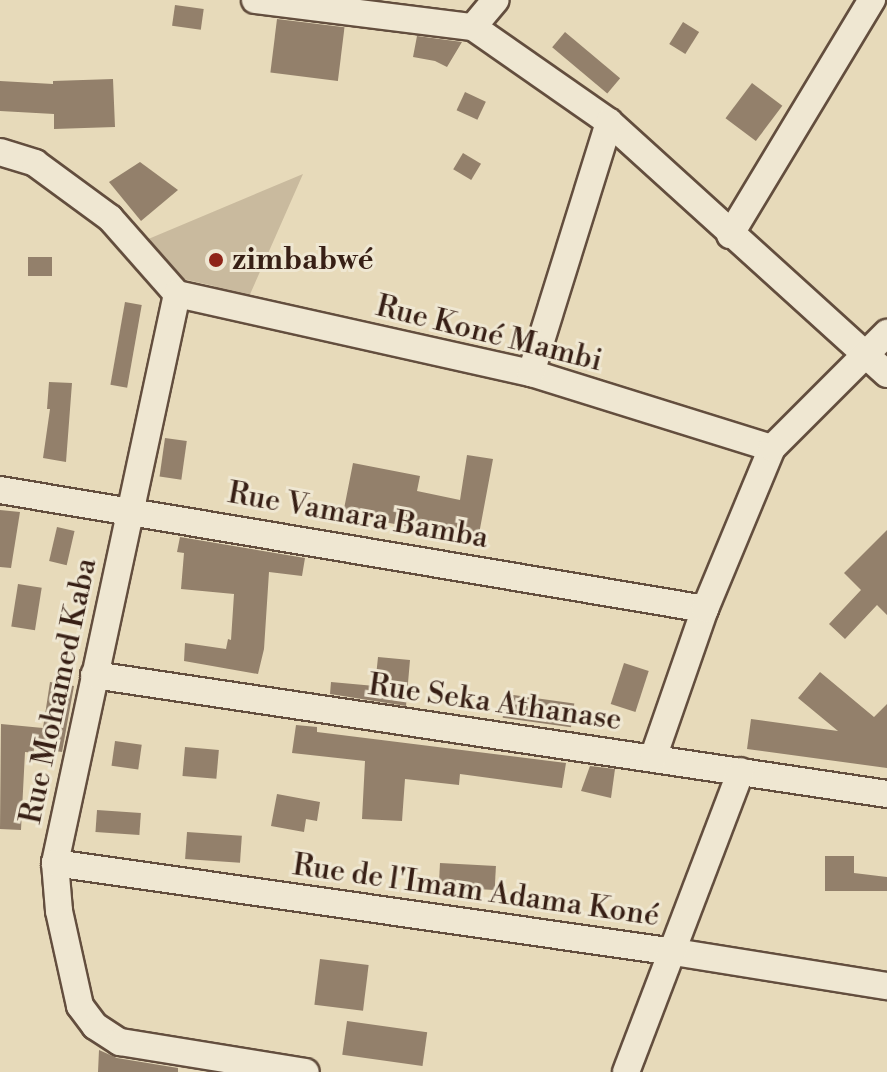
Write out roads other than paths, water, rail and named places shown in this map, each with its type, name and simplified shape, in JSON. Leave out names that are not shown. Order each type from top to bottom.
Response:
[{"type":"street","points":[[255,0],[473,27],[609,122],[730,235],[867,353],[887,374]]},
{"type":"street","points":[[473,27],[496,0]]},
{"type":"street","points":[[730,235],[872,0]]},
{"type":"street","points":[[531,373],[609,122]]},
{"type":"street","points":[[0,152],[35,163],[110,218],[177,294]]},
{"type":"street","name":"Rue Koné Mambi","points":[[177,294],[531,373],[772,448]]},
{"type":"street","name":"Rue Mohamed Kaba","points":[[177,294],[55,863],[72,978],[80,1006],[95,1026],[120,1042],[306,1072]]},
{"type":"street","points":[[653,758],[705,609],[772,448],[887,333]]},
{"type":"street","name":"Rue Vamara Bamba","points":[[0,490],[705,609]]},
{"type":"street","name":"Rue Seka Athanase","points":[[94,675],[887,794]]},
{"type":"street","points":[[626,1072],[741,771]]},
{"type":"street","name":"Rue de l'Imam Adama Koné","points":[[55,863],[674,952],[887,986]]},
{"type":"place","name":"zimbabwé","points":[[216,260]]}]
